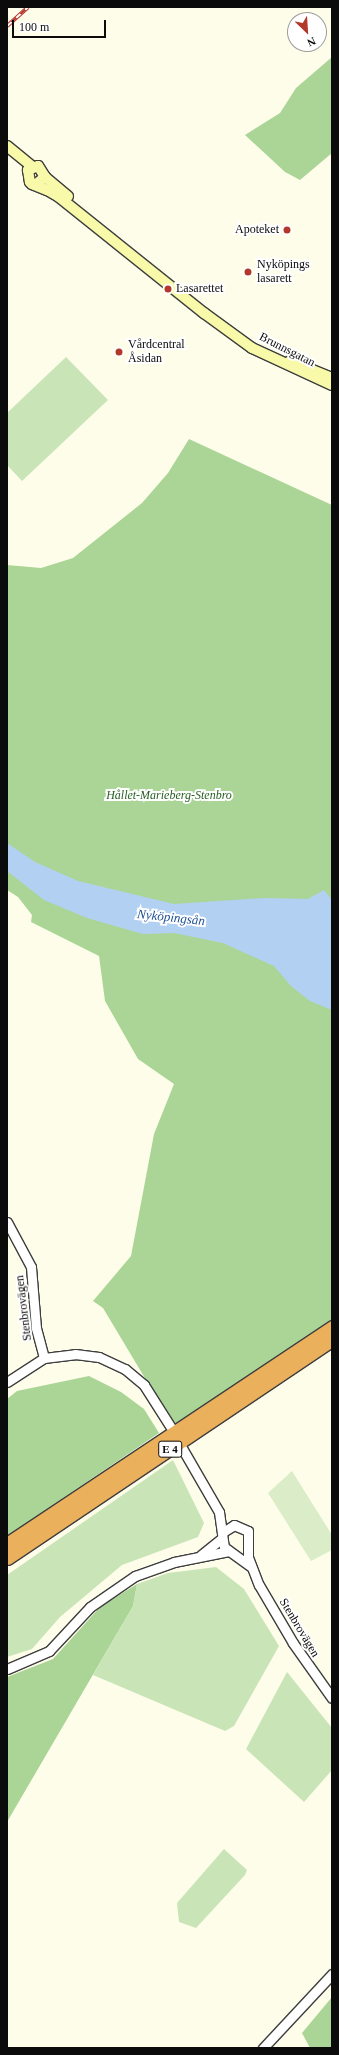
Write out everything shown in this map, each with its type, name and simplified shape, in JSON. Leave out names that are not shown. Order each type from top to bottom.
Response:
[{"type":"highway","name":"E 4","points":[[7,1544],[332,1326]]},
{"type":"highway","name":"E 4","points":[[7,1558],[332,1340]]},
{"type":"main road","points":[[7,146],[30,170]]},
{"type":"main road","points":[[7,153],[30,170]]},
{"type":"main road","name":"Brunnsgatan","points":[[30,170],[41,168],[45,177],[124,247]]},
{"type":"main road","points":[[30,170],[28,179],[35,185],[45,177]]},
{"type":"main road","name":"Brunnsgatan","points":[[35,185],[59,197],[252,348],[315,374],[332,378]]},
{"type":"main road","name":"Brunnsgatan","points":[[315,374],[332,385]]},
{"type":"street","name":"Stenbrovägen","points":[[7,1222],[31,1267],[36,1328],[44,1358]]},
{"type":"street","points":[[7,1382],[44,1358],[82,1354],[114,1363],[147,1389],[170,1426]]},
{"type":"street","name":"Stenbrovägen","points":[[182,1448],[219,1512],[234,1525],[248,1531],[248,1546],[251,1568]]},
{"type":"street","name":"Stenbrovägen","points":[[219,1512],[222,1535],[232,1552],[251,1568],[293,1643],[332,1698]]},
{"type":"street","points":[[196,1558],[234,1525]]},
{"type":"street","points":[[7,1669],[49,1651],[90,1607],[120,1584],[154,1568],[196,1558],[232,1552],[248,1546]]},
{"type":"street","points":[[263,2048],[330,1977]]},
{"type":"green space","points":[[332,57],[332,153],[300,180],[285,172],[245,135],[280,113],[296,88]]},
{"type":"green space","points":[[66,357],[108,400],[22,481],[7,465],[7,413]]},
{"type":"green space","name":"Hållet-Marieberg-Stenbro","points":[[189,439],[332,505],[332,1319],[173,1425],[103,1308],[93,1301],[131,1256],[154,1134],[174,1084],[138,1059],[105,1001],[99,956],[31,922],[32,915],[18,897],[7,890],[7,565],[41,568],[73,558],[142,503],[168,473]]},
{"type":"green space","points":[[89,1376],[121,1392],[144,1409],[159,1433],[7,1536],[7,1399],[17,1391]]},
{"type":"green space","points":[[173,1460],[204,1523],[198,1537],[122,1565],[60,1617],[32,1649],[7,1657],[7,1575]]},
{"type":"green space","points":[[292,1471],[332,1535],[332,1550],[311,1561],[268,1493]]},
{"type":"green space","points":[[216,1567],[244,1589],[279,1646],[234,1726],[225,1731],[93,1675],[133,1606],[137,1584],[168,1573]]},
{"type":"green space","points":[[137,1584],[133,1606],[7,1822],[7,1677],[53,1659],[100,1607]]},
{"type":"green space","points":[[287,1672],[332,1728],[332,1770],[304,1802],[246,1749]]},
{"type":"green space","points":[[224,1849],[247,1870],[245,1875],[196,1928],[179,1922],[177,1903]]},
{"type":"green space","points":[[332,1997],[332,2048],[310,2048],[302,2033]]},
{"type":"water","name":"Nyköpingsån","points":[[7,843],[35,862],[78,881],[174,904],[265,898],[308,899],[324,890],[332,900],[332,1010],[310,1001],[291,986],[274,966],[223,943],[174,933],[143,934],[87,918],[44,900],[7,871]]},
{"type":"railway","points":[[7,26],[28,7]]},
{"type":"place","name":"Apoteket","points":[[287,230]]},
{"type":"place","name":"Nyköpings lasarett","points":[[248,272]]},
{"type":"place","name":"Lasarettet","points":[[168,289]]},
{"type":"place","name":"Vårdcentral Åsidan","points":[[119,352]]}]
